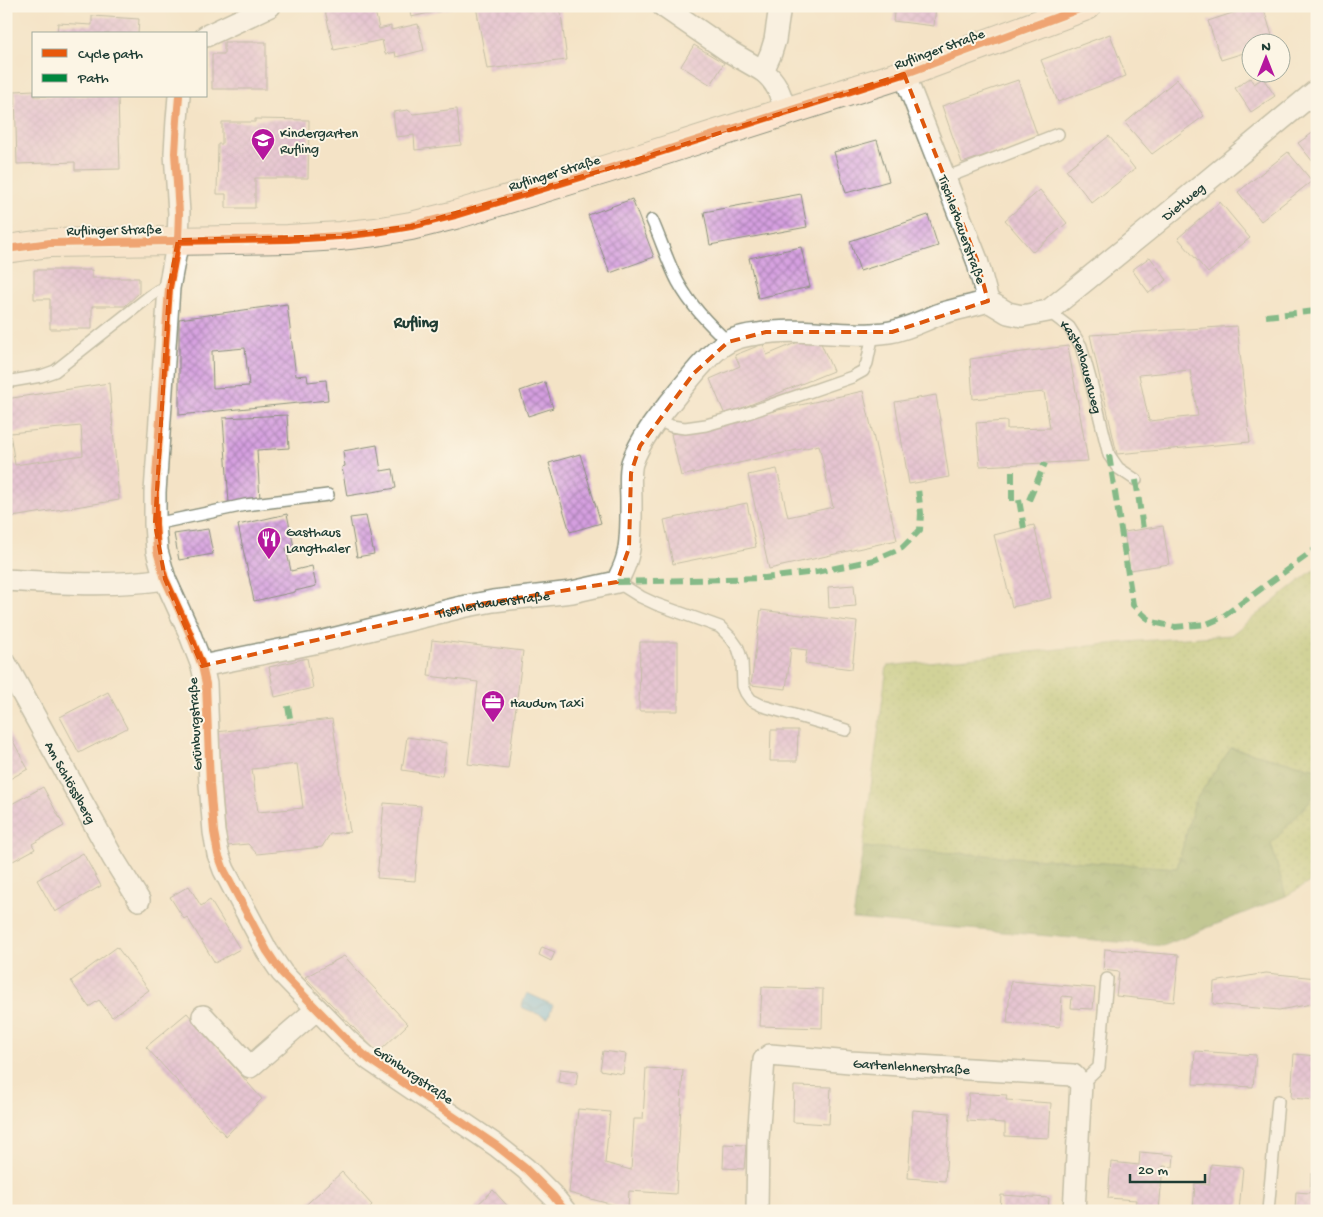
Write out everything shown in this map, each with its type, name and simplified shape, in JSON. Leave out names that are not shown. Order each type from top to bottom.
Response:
[{"type":"street","points":[[208,35],[270,6]]},
{"type":"street","points":[[663,6],[772,78],[777,86],[786,112]]},
{"type":"street","points":[[763,71],[775,40],[780,6]]},
{"type":"street","name":"Ruflinger Straße","points":[[6,249],[50,243],[340,236],[411,226],[455,215],[606,169],[904,74],[1087,6]]},
{"type":"street","name":"Tischlerbauerstraße","points":[[202,666],[324,641],[462,607],[493,601],[572,592],[617,582],[629,548],[631,473],[632,464],[640,446],[657,419],[694,373],[728,342],[744,336],[766,332],[793,331],[873,334],[892,332],[941,314],[988,301],[977,260],[904,74]]},
{"type":"street","name":"Dietweg","points":[[1048,311],[1317,90]]},
{"type":"street","name":"Grünburgstraße","points":[[179,98],[175,153],[179,213],[178,240],[169,288],[154,524],[157,551],[165,579],[189,632],[202,666],[206,684],[210,784],[218,854],[224,870],[267,951],[282,973],[370,1060],[497,1146],[526,1169],[565,1211]]},
{"type":"street","name":"Kastenbauerweg","points":[[988,301],[1008,313],[1022,316],[1048,311]]},
{"type":"street","points":[[6,580],[115,584],[165,579]]},
{"type":"street","name":"Am Schlösslberg","points":[[6,664],[113,858],[139,900]]},
{"type":"street","points":[[203,1016],[250,1067],[317,1009]]},
{"type":"street","name":"Gartenlehnerstraße","points":[[757,1211],[758,1139],[764,1060],[770,1055],[850,1062],[1073,1075],[1082,1084]]},
{"type":"street","points":[[1074,1211],[1082,1084]]},
{"type":"lane","points":[[945,178],[1058,134]]},
{"type":"lane","points":[[652,220],[678,282],[694,307],[728,342]]},
{"type":"lane","points":[[6,382],[41,376],[55,371],[150,296],[159,290],[169,288]]},
{"type":"lane","name":"Kastenbauerweg","points":[[1048,311],[1069,327],[1081,346],[1109,455],[1118,468],[1136,480]]},
{"type":"lane","points":[[657,419],[671,426],[685,428],[706,425],[745,414],[852,377],[863,370],[867,363],[873,334]]},
{"type":"lane","points":[[154,524],[245,505],[328,495]]},
{"type":"lane","points":[[617,582],[656,604],[720,627],[738,648],[742,661],[743,686],[751,700],[763,706],[846,730]]},
{"type":"lane","points":[[1082,1084],[1098,1067],[1108,979]]},
{"type":"lane","points":[[1268,1211],[1278,1101]]},
{"type":"highlighted area","points":[[904,74],[977,260],[988,301],[892,332],[766,332],[728,342],[694,373],[640,446],[631,473],[629,548],[617,582],[462,607],[202,666],[165,579],[155,524],[169,288],[178,240],[340,236],[411,226],[607,169]]},
{"type":"green space","points":[[1317,567],[1317,769],[1231,748],[1195,801],[1177,868],[863,847],[887,666],[1139,641],[1231,635]]},
{"type":"green space","points":[[1231,748],[1317,769],[1317,793],[1271,844],[1286,896],[1163,946],[853,919],[863,847],[1177,868],[1195,801]]},
{"type":"green space","points":[[1317,793],[1317,878],[1286,896],[1271,844]]},
{"type":"water","points":[[527,993],[553,1005],[548,1018],[521,1007]]},
{"type":"building","points":[[324,6],[374,6],[379,29],[391,26],[391,30],[418,24],[424,50],[396,57],[395,52],[385,54],[382,40],[334,50]]},
{"type":"building","points":[[409,6],[457,6],[457,7],[411,17]]},
{"type":"building","points":[[476,6],[560,6],[567,60],[487,69]]},
{"type":"building","points":[[895,6],[936,6],[934,26],[893,21]]},
{"type":"building","points":[[1254,6],[1263,6],[1271,32],[1240,32],[1240,54],[1221,60],[1208,21]]},
{"type":"building","points":[[92,16],[139,19],[138,32],[57,32],[58,23],[92,25]]},
{"type":"building","points":[[1110,34],[1126,76],[1058,102],[1041,60]]},
{"type":"building","points":[[224,42],[266,42],[266,89],[212,89],[212,54],[224,54]]},
{"type":"building","points":[[694,45],[724,63],[711,85],[681,66]]},
{"type":"building","points":[[1177,79],[1204,116],[1152,154],[1125,123]]},
{"type":"building","points":[[1018,80],[1038,137],[962,163],[942,106]]},
{"type":"building","points":[[1244,82],[1253,82],[1254,84],[1266,82],[1275,96],[1251,112],[1235,88]]},
{"type":"building","points":[[32,90],[32,98],[118,98],[120,169],[75,170],[75,162],[17,164],[15,91]]},
{"type":"building","points":[[457,109],[461,145],[415,150],[414,135],[396,137],[393,112],[408,110],[413,114]]},
{"type":"building","name":"Kindergarten Rufling","points":[[255,119],[309,120],[308,178],[255,178],[255,208],[226,208],[226,194],[217,194],[218,144],[222,144],[222,122],[255,122]]},
{"type":"building","points":[[1314,132],[1317,133],[1317,167],[1298,143]]},
{"type":"building","points":[[1109,136],[1135,169],[1092,203],[1066,170]]},
{"type":"building","points":[[877,140],[889,181],[846,193],[834,152]]},
{"type":"building","points":[[1288,152],[1312,181],[1261,221],[1238,192]]},
{"type":"building","points":[[1040,190],[1067,223],[1033,252],[1005,220]]},
{"type":"building","points":[[801,194],[807,227],[710,245],[704,212]]},
{"type":"building","points":[[632,199],[654,257],[610,273],[588,215]]},
{"type":"building","points":[[1220,202],[1250,238],[1208,273],[1178,238]]},
{"type":"building","points":[[928,215],[938,246],[860,271],[850,241]]},
{"type":"building","points":[[801,247],[810,287],[758,298],[749,258]]},
{"type":"building","points":[[1150,257],[1167,280],[1149,293],[1132,270]]},
{"type":"building","points":[[34,270],[92,270],[92,278],[139,278],[139,293],[125,306],[92,306],[92,329],[50,329],[50,299],[34,299]]},
{"type":"building","points":[[287,304],[296,376],[307,375],[308,382],[326,380],[328,400],[179,415],[179,319]],"holes":[[[245,348],[249,386],[213,388],[212,351]]]},
{"type":"building","points":[[1237,326],[1250,442],[1117,454],[1090,335]],"holes":[[[1190,370],[1198,416],[1149,421],[1139,375]]]},
{"type":"building","points":[[817,334],[833,371],[725,415],[710,379],[740,366],[735,355],[763,344],[767,355]]},
{"type":"building","points":[[1068,346],[1088,461],[980,466],[976,423],[1007,421],[1007,429],[1050,428],[1044,392],[973,399],[970,359]]},
{"type":"building","points":[[545,382],[553,408],[528,416],[520,391]]},
{"type":"building","points":[[109,383],[119,500],[6,518],[6,399]],"holes":[[[81,426],[83,455],[15,465],[10,433]]]},
{"type":"building","points":[[863,391],[897,540],[769,569],[748,475],[777,469],[788,517],[833,507],[819,445],[681,476],[671,434]]},
{"type":"building","points":[[936,395],[949,477],[909,484],[895,402]]},
{"type":"building","points":[[287,415],[289,448],[257,450],[260,500],[229,503],[223,418]]},
{"type":"building","points":[[377,445],[381,471],[393,469],[396,488],[347,496],[342,467],[345,466],[343,451]]},
{"type":"building","points":[[580,454],[601,523],[570,532],[549,463]]},
{"type":"building","points":[[747,503],[756,547],[673,564],[664,520]]},
{"type":"building","points":[[287,514],[294,547],[286,548],[291,571],[312,566],[316,586],[254,601],[238,525]]},
{"type":"building","points":[[366,516],[374,554],[357,557],[350,518]]},
{"type":"building","points":[[1034,525],[1051,598],[1012,607],[994,535]]},
{"type":"building","points":[[1163,526],[1169,564],[1130,570],[1124,532]]},
{"type":"building","points":[[208,529],[213,554],[179,560],[174,534]]},
{"type":"building","points":[[854,585],[856,606],[829,608],[828,587]]},
{"type":"building","points":[[761,610],[857,622],[852,669],[805,663],[807,650],[791,648],[786,689],[751,685]]},
{"type":"building","name":"Haudum Taxi","points":[[432,640],[523,651],[508,769],[468,764],[478,682],[428,676]]},
{"type":"building","points":[[640,642],[678,642],[678,711],[639,711]]},
{"type":"building","points":[[307,658],[313,688],[275,697],[269,667]]},
{"type":"building","points":[[108,692],[127,728],[79,753],[60,717]]},
{"type":"building","points":[[332,719],[350,832],[330,834],[322,847],[257,854],[248,844],[227,846],[216,732]],"holes":[[[297,764],[303,808],[258,812],[252,769]]]},
{"type":"building","points":[[6,728],[28,769],[6,781]]},
{"type":"building","points":[[771,730],[798,730],[797,761],[770,761]]},
{"type":"building","points":[[407,737],[447,743],[442,776],[402,770]]},
{"type":"building","points":[[43,787],[64,826],[32,844],[35,849],[13,861],[6,848],[6,807]]},
{"type":"building","points":[[384,803],[421,806],[415,881],[377,878]]},
{"type":"building","points":[[83,853],[101,886],[55,912],[37,880]]},
{"type":"building","points":[[189,886],[201,906],[210,900],[240,949],[215,963],[187,917],[184,919],[170,897]]},
{"type":"building","points":[[117,947],[149,990],[112,1017],[99,1000],[89,1007],[71,981]]},
{"type":"building","points":[[542,947],[555,952],[551,961],[539,955]]},
{"type":"building","points":[[1105,949],[1179,955],[1174,1002],[1116,996],[1119,972],[1103,970]]},
{"type":"building","points":[[344,956],[408,1024],[378,1053],[305,977]]},
{"type":"building","points":[[1266,973],[1317,978],[1317,1003],[1279,1010],[1213,1004],[1214,982]]},
{"type":"building","points":[[1011,981],[1095,988],[1093,1009],[1071,1008],[1072,997],[1062,996],[1060,1027],[1007,1023]]},
{"type":"building","points":[[762,987],[823,989],[822,1028],[760,1026]]},
{"type":"building","points":[[187,1013],[262,1099],[226,1136],[146,1047]]},
{"type":"building","points":[[603,1051],[626,1054],[623,1074],[600,1070]]},
{"type":"building","points":[[1195,1051],[1256,1055],[1253,1087],[1193,1084]]},
{"type":"building","points":[[1294,1054],[1317,1056],[1317,1100],[1291,1098]]},
{"type":"building","points":[[646,1068],[683,1070],[676,1194],[629,1191],[628,1209],[569,1193],[578,1109],[610,1112],[605,1163],[631,1170],[634,1119],[643,1119]]},
{"type":"building","points":[[560,1069],[578,1071],[576,1085],[558,1082]]},
{"type":"building","points":[[794,1086],[831,1087],[829,1124],[793,1122]]},
{"type":"building","points":[[969,1093],[1007,1095],[1006,1100],[1051,1103],[1049,1138],[1005,1136],[1005,1123],[967,1121]]},
{"type":"building","points":[[913,1110],[950,1113],[945,1181],[908,1178]]},
{"type":"building","points":[[724,1144],[746,1145],[744,1169],[723,1168]]},
{"type":"building","points":[[1140,1152],[1174,1155],[1173,1167],[1163,1166],[1159,1211],[1135,1211],[1136,1200],[1108,1198],[1111,1162],[1139,1165]]},
{"type":"building","points":[[1211,1164],[1243,1167],[1239,1211],[1193,1211],[1195,1183],[1209,1185]]},
{"type":"building","points":[[342,1172],[372,1205],[366,1211],[299,1211]]},
{"type":"building","points":[[1311,1174],[1317,1174],[1317,1211],[1295,1211],[1296,1192],[1310,1193]]},
{"type":"building","points":[[493,1190],[512,1211],[471,1211]]},
{"type":"building","points":[[1001,1195],[1049,1198],[1048,1211],[1000,1211]]},
{"type":"marked path","points":[[1266,316],[1317,311]]},
{"type":"marked path","points":[[1109,455],[1133,605],[1153,622],[1175,627],[1207,624],[1221,618],[1317,548]]},
{"type":"marked path","points":[[1029,500],[1045,463]]},
{"type":"marked path","points":[[1012,465],[1012,501]]},
{"type":"marked path","points":[[1136,480],[1143,529]]},
{"type":"marked path","points":[[617,582],[765,578],[816,572],[874,560],[902,548],[920,530],[921,513],[918,489]]},
{"type":"marked path","points":[[1019,500],[1024,528]]},
{"type":"marked path","points":[[288,706],[291,724]]},
{"type":"cycle path","points":[[6,249],[50,243],[288,239],[340,236],[411,226],[455,215],[607,169],[904,74],[1087,6]]},
{"type":"cycle path","points":[[179,98],[175,153],[179,213],[178,240],[169,288],[155,492],[155,524],[157,551],[165,579],[189,632],[202,666],[206,684],[210,784],[218,854],[224,870],[267,951],[282,973],[348,1041],[370,1060],[497,1146],[526,1169],[565,1211]]},
{"type":"place","name":"Kindergarten Rufling","points":[[263,161]]},
{"type":"place","name":"Gasthaus Langthaler","points":[[269,560]]},
{"type":"place","name":"Haudum Taxi","points":[[493,723]]},
{"type":"district","name":"Rufling","points":[[416,321]]}]
